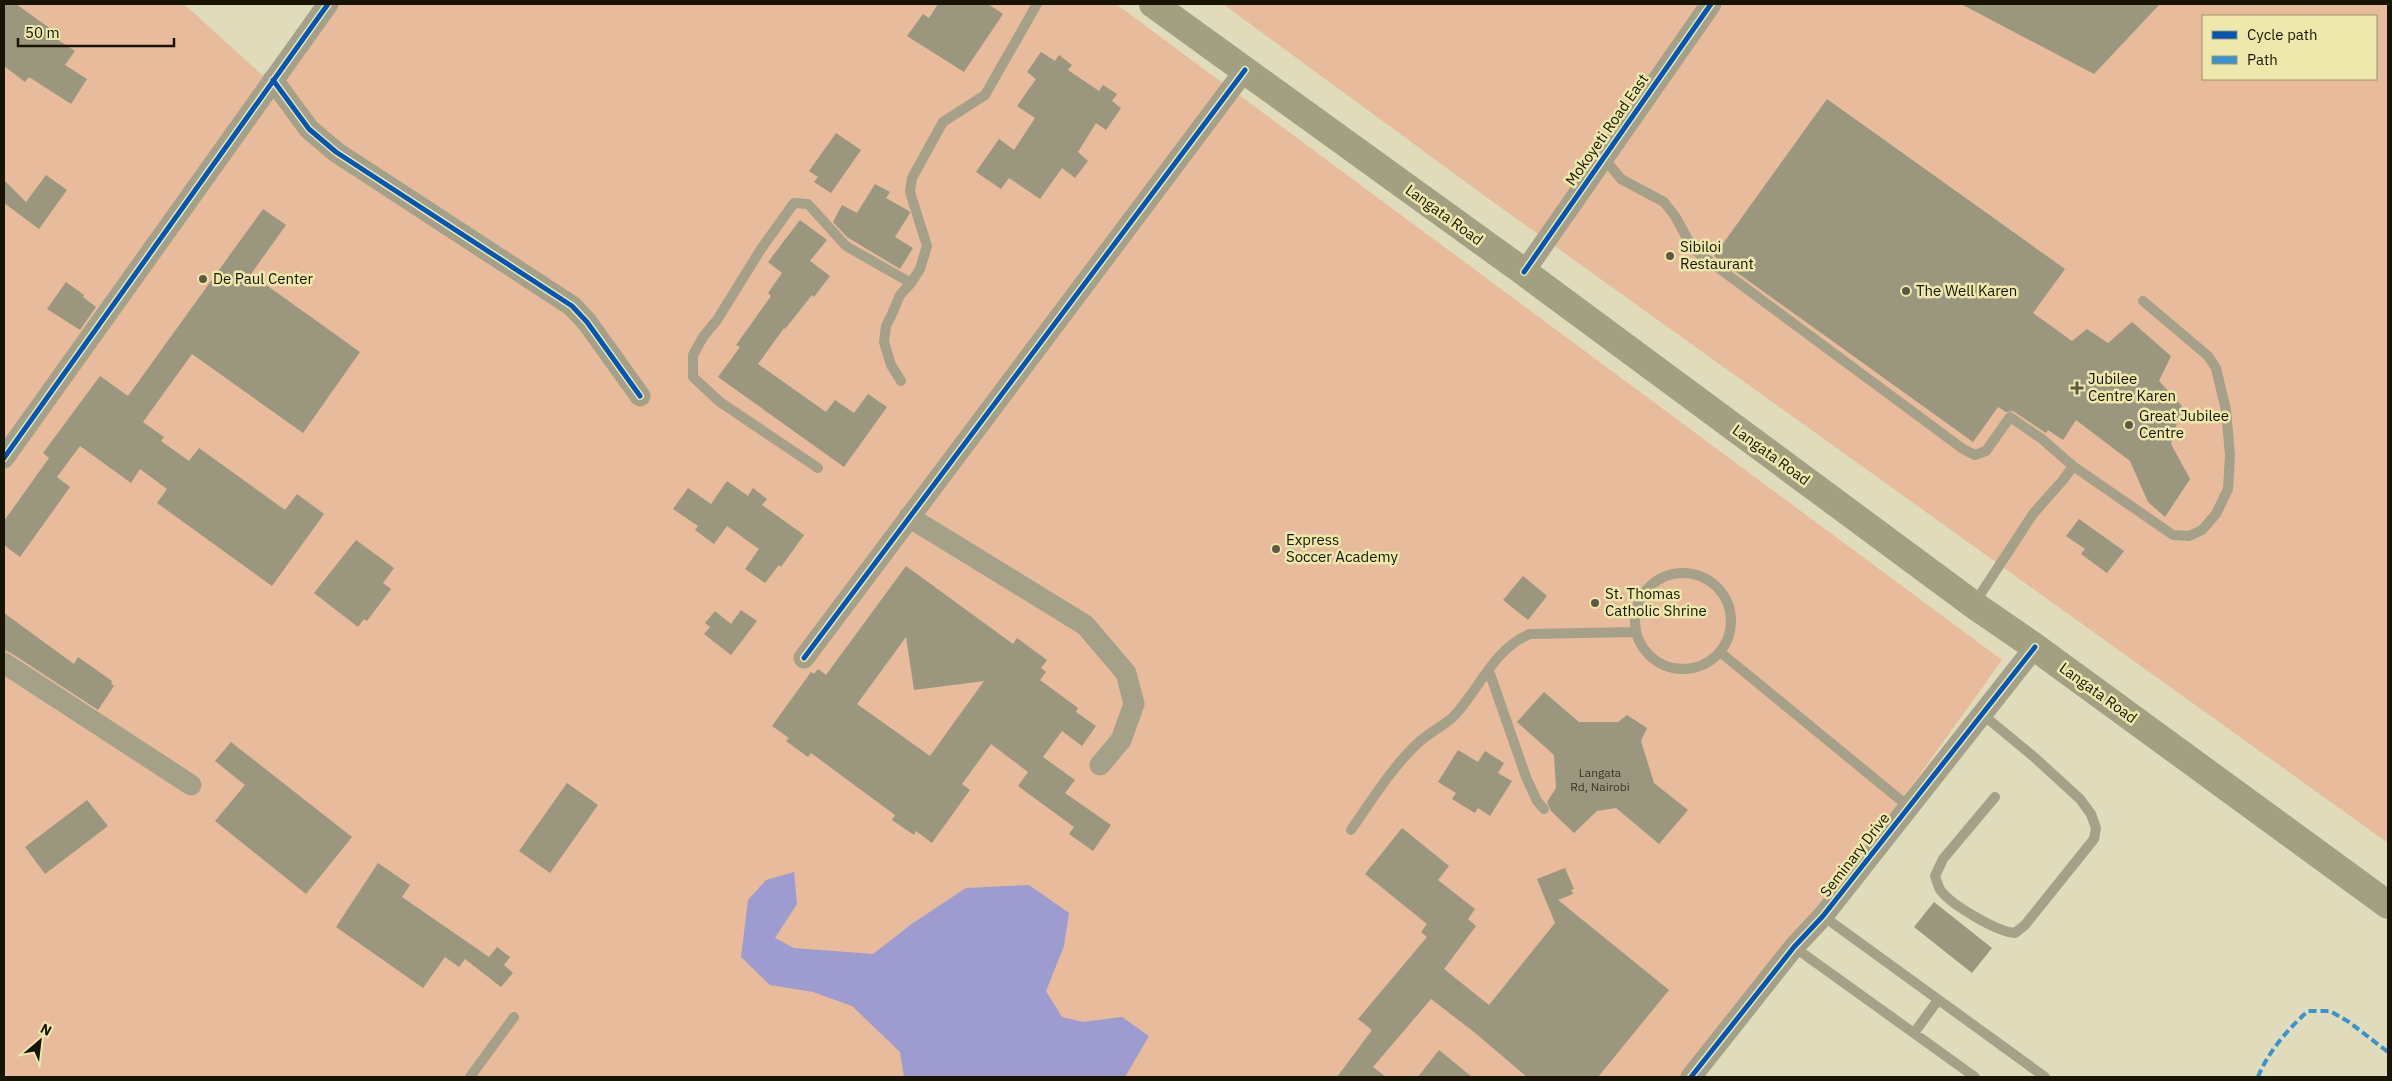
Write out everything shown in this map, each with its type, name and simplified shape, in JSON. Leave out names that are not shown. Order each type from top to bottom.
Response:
[{"type":"main road","name":"Langata Road","points":[[1154,4],[1524,272],[1974,605],[2035,646],[2388,905]]},
{"type":"street","points":[[4,458],[328,4]]},
{"type":"street","name":"Mokoyeti Road East","points":[[1524,272],[1711,4]]},
{"type":"street","points":[[804,658],[1245,70]]},
{"type":"street","points":[[273,80],[309,129],[336,152],[572,306],[587,322],[640,396]]},
{"type":"street","points":[[909,517],[1085,625],[1126,673],[1134,704],[1121,740],[1100,765]]},
{"type":"street","name":"Seminary Drive","points":[[1691,1077],[1794,947],[1823,916],[2035,646]]},
{"type":"street","points":[[4,663],[191,785]]},
{"type":"lane","points":[[901,381],[891,365],[884,342],[886,326],[900,294],[911,283],[920,269],[927,246],[910,192],[912,178],[943,122],[985,95],[1036,4]]},
{"type":"lane","points":[[1603,157],[1621,179],[1664,202],[1675,216],[1693,248],[1962,449],[1975,455],[1984,453],[2010,417],[2042,439],[2073,466],[2173,535],[2189,536],[2202,530],[2216,514],[2228,489],[2229,446],[2226,410],[2216,368],[2208,356],[2143,301]]},
{"type":"lane","points":[[818,468],[720,402],[693,376],[693,356],[702,337],[717,320],[761,249],[794,203],[808,204],[846,246],[911,283]]},
{"type":"lane","points":[[1974,605],[2033,514],[2073,466]]},
{"type":"lane","points":[[1685,573],[1702,577],[1717,587],[1727,602],[1732,619],[1729,637],[1720,652],[1707,664],[1690,669],[1672,668],[1655,661],[1643,648],[1636,632],[1635,614],[1640,598],[1652,584],[1667,575],[1685,573]]},
{"type":"lane","points":[[1351,830],[1386,779],[1419,742],[1452,717],[1502,654],[1519,638],[1530,634],[1636,632]]},
{"type":"lane","points":[[1720,652],[1909,807]]},
{"type":"lane","points":[[1489,671],[1526,776],[1537,800],[1544,809]]},
{"type":"lane","points":[[1982,714],[2034,757],[2080,799],[2092,814],[2096,828],[2094,839],[2025,925],[2015,933],[2005,932],[1972,915],[1940,891],[1935,876],[1943,859],[1995,797]]},
{"type":"lane","points":[[1823,916],[2045,1077]]},
{"type":"lane","points":[[1794,947],[1975,1077]]},
{"type":"lane","points":[[1914,1033],[1938,1000]]},
{"type":"lane","points":[[470,1077],[514,1017]]},
{"type":"shaded area","points":[[4,4],[184,4],[271,83],[328,4],[1116,4],[2002,660],[1703,1077],[4,1077]]},
{"type":"shaded area","points":[[1223,4],[2388,4],[2388,843],[1489,199]]},
{"type":"water","points":[[794,872],[797,904],[775,938],[794,948],[873,954],[913,923],[966,888],[1029,885],[1069,913],[1064,946],[1046,991],[1062,1017],[1083,1022],[1122,1017],[1149,1036],[1125,1077],[904,1077],[900,1052],[852,1006],[813,992],[770,985],[741,957],[748,900],[766,880]]},
{"type":"building","points":[[4,4],[16,4],[55,32],[52,36],[75,51],[65,65],[87,79],[71,104],[29,77],[25,82],[4,66]]},
{"type":"building","points":[[938,4],[988,4],[1003,14],[964,72],[907,36],[923,14],[929,18]]},
{"type":"building","points":[[1961,4],[2160,4],[2094,74]]},
{"type":"building","points":[[1041,52],[1055,61],[1059,55],[1072,65],[1068,70],[1099,91],[1103,85],[1117,94],[1112,101],[1121,108],[1106,130],[1096,123],[1078,152],[1088,161],[1075,178],[1062,168],[1040,199],[1009,178],[1001,189],[976,172],[999,139],[1014,150],[1035,118],[1017,106],[1036,79],[1027,72]]},
{"type":"building","name":"The Well Karen","points":[[1827,99],[2065,269],[2033,313],[2072,341],[2087,329],[2108,343],[2132,322],[2171,356],[2159,381],[2182,406],[2171,444],[2190,479],[2165,517],[2148,502],[2130,461],[2076,420],[2063,440],[2048,430],[2046,433],[2013,411],[2006,412],[1998,407],[1973,442],[1714,256]]},
{"type":"building","points":[[836,133],[861,150],[831,193],[814,182],[818,177],[809,171]]},
{"type":"building","points":[[46,175],[67,190],[39,229],[4,203],[4,180],[26,202]]},
{"type":"building","points":[[875,184],[890,192],[886,198],[910,213],[895,237],[913,248],[900,269],[847,237],[833,222],[842,205],[857,213]]},
{"type":"building","points":[[263,209],[286,225],[251,274],[360,352],[303,433],[192,354],[143,422],[164,437],[161,441],[189,461],[199,448],[285,510],[297,494],[324,514],[272,586],[157,503],[167,489],[140,469],[131,483],[80,446],[57,477],[70,487],[20,557],[4,545],[4,521],[49,458],[43,453],[100,376],[128,396]]},
{"type":"building","points":[[800,220],[827,240],[810,261],[830,276],[814,297],[812,295],[784,328],[758,364],[826,412],[835,400],[854,413],[868,394],[887,407],[844,467],[718,377],[740,347],[736,345],[771,296],[768,293],[782,273],[768,262]]},
{"type":"building","points":[[66,282],[84,295],[83,297],[96,307],[80,330],[47,309]]},
{"type":"building","points":[[727,481],[748,496],[753,488],[767,499],[762,505],[804,535],[781,567],[779,565],[765,583],[745,569],[759,549],[727,526],[714,544],[695,530],[698,526],[673,509],[688,488],[711,504]]},
{"type":"building","points":[[2079,519],[2124,551],[2107,573],[2081,554],[2085,549],[2066,536]]},
{"type":"building","points":[[356,540],[394,568],[383,583],[391,589],[367,621],[364,619],[358,627],[314,593]]},
{"type":"building","points":[[906,566],[1013,644],[1017,638],[1047,660],[1041,668],[1046,672],[1040,680],[1078,708],[1076,712],[1096,726],[1082,746],[1062,731],[1043,757],[1075,780],[1065,793],[1111,825],[1093,851],[1069,834],[1074,827],[1018,786],[1028,772],[991,744],[962,784],[970,790],[932,843],[916,831],[914,835],[892,820],[895,815],[811,753],[808,757],[786,741],[789,738],[772,726],[811,672],[814,674],[818,669],[826,675]],"holes":[[[906,637],[914,690],[984,681],[930,756],[857,704]]]},
{"type":"building","points":[[1523,576],[1547,596],[1528,620],[1503,600]]},
{"type":"building","points":[[741,610],[757,621],[731,655],[704,634],[710,627],[705,623],[715,611],[731,624]]},
{"type":"building","points":[[4,613],[74,664],[78,657],[112,681],[111,683],[114,686],[98,710],[4,650]]},
{"type":"building","points":[[1544,692],[1579,722],[1618,722],[1627,715],[1647,728],[1641,741],[1654,783],[1688,810],[1659,844],[1616,808],[1597,811],[1574,833],[1551,811],[1547,802],[1556,788],[1554,755],[1517,722]]},
{"type":"building","points":[[231,742],[352,837],[306,894],[215,821],[245,785],[215,761]]},
{"type":"building","points":[[1458,750],[1478,762],[1485,751],[1504,763],[1498,773],[1512,781],[1490,816],[1478,808],[1475,813],[1452,799],[1456,793],[1438,782]]},
{"type":"building","points":[[567,783],[598,805],[550,873],[519,851]]},
{"type":"building","points":[[87,800],[108,826],[45,874],[25,847]]},
{"type":"building","points":[[1402,828],[1449,866],[1438,880],[1475,909],[1468,919],[1476,926],[1444,969],[1489,1005],[1555,923],[1537,879],[1565,868],[1574,889],[1571,890],[1573,894],[1558,900],[1669,990],[1598,1077],[1527,1077],[1474,1032],[1431,999],[1373,1067],[1386,1077],[1337,1077],[1372,1030],[1358,1019],[1427,937],[1421,932],[1427,924],[1365,874]]},
{"type":"building","points":[[378,863],[410,885],[402,897],[489,957],[497,947],[510,957],[504,965],[513,973],[501,987],[465,959],[459,967],[445,957],[423,988],[336,927]]},
{"type":"building","points":[[1934,902],[1992,948],[1972,973],[1914,927]]},
{"type":"building","points":[[1439,1050],[1472,1077],[1418,1077]]},
{"type":"marked path","points":[[2258,1077],[2279,1041],[2308,1011],[2330,1011],[2349,1022],[2388,1052]]},
{"type":"cycle path","points":[[4,458],[328,4]]},
{"type":"cycle path","points":[[1524,272],[1711,4]]},
{"type":"cycle path","points":[[804,658],[1245,70]]},
{"type":"cycle path","points":[[273,80],[309,129],[336,152],[572,306],[587,322],[640,396]]},
{"type":"cycle path","points":[[1691,1077],[1794,947],[1823,916],[2035,647]]},
{"type":"place","name":"Sibiloi Restaurant","points":[[1670,256]]},
{"type":"place","name":"De Paul Center","points":[[203,279]]},
{"type":"place","name":"The Well Karen","points":[[1906,291]]},
{"type":"place","name":"Jubilee Centre Karen","points":[[2077,388]]},
{"type":"place","name":"Great Jubilee Centre","points":[[2129,425]]},
{"type":"place","name":"Express Soccer Academy","points":[[1276,549]]},
{"type":"place","name":"St. Thomas Catholic Shrine","points":[[1595,603]]}]
